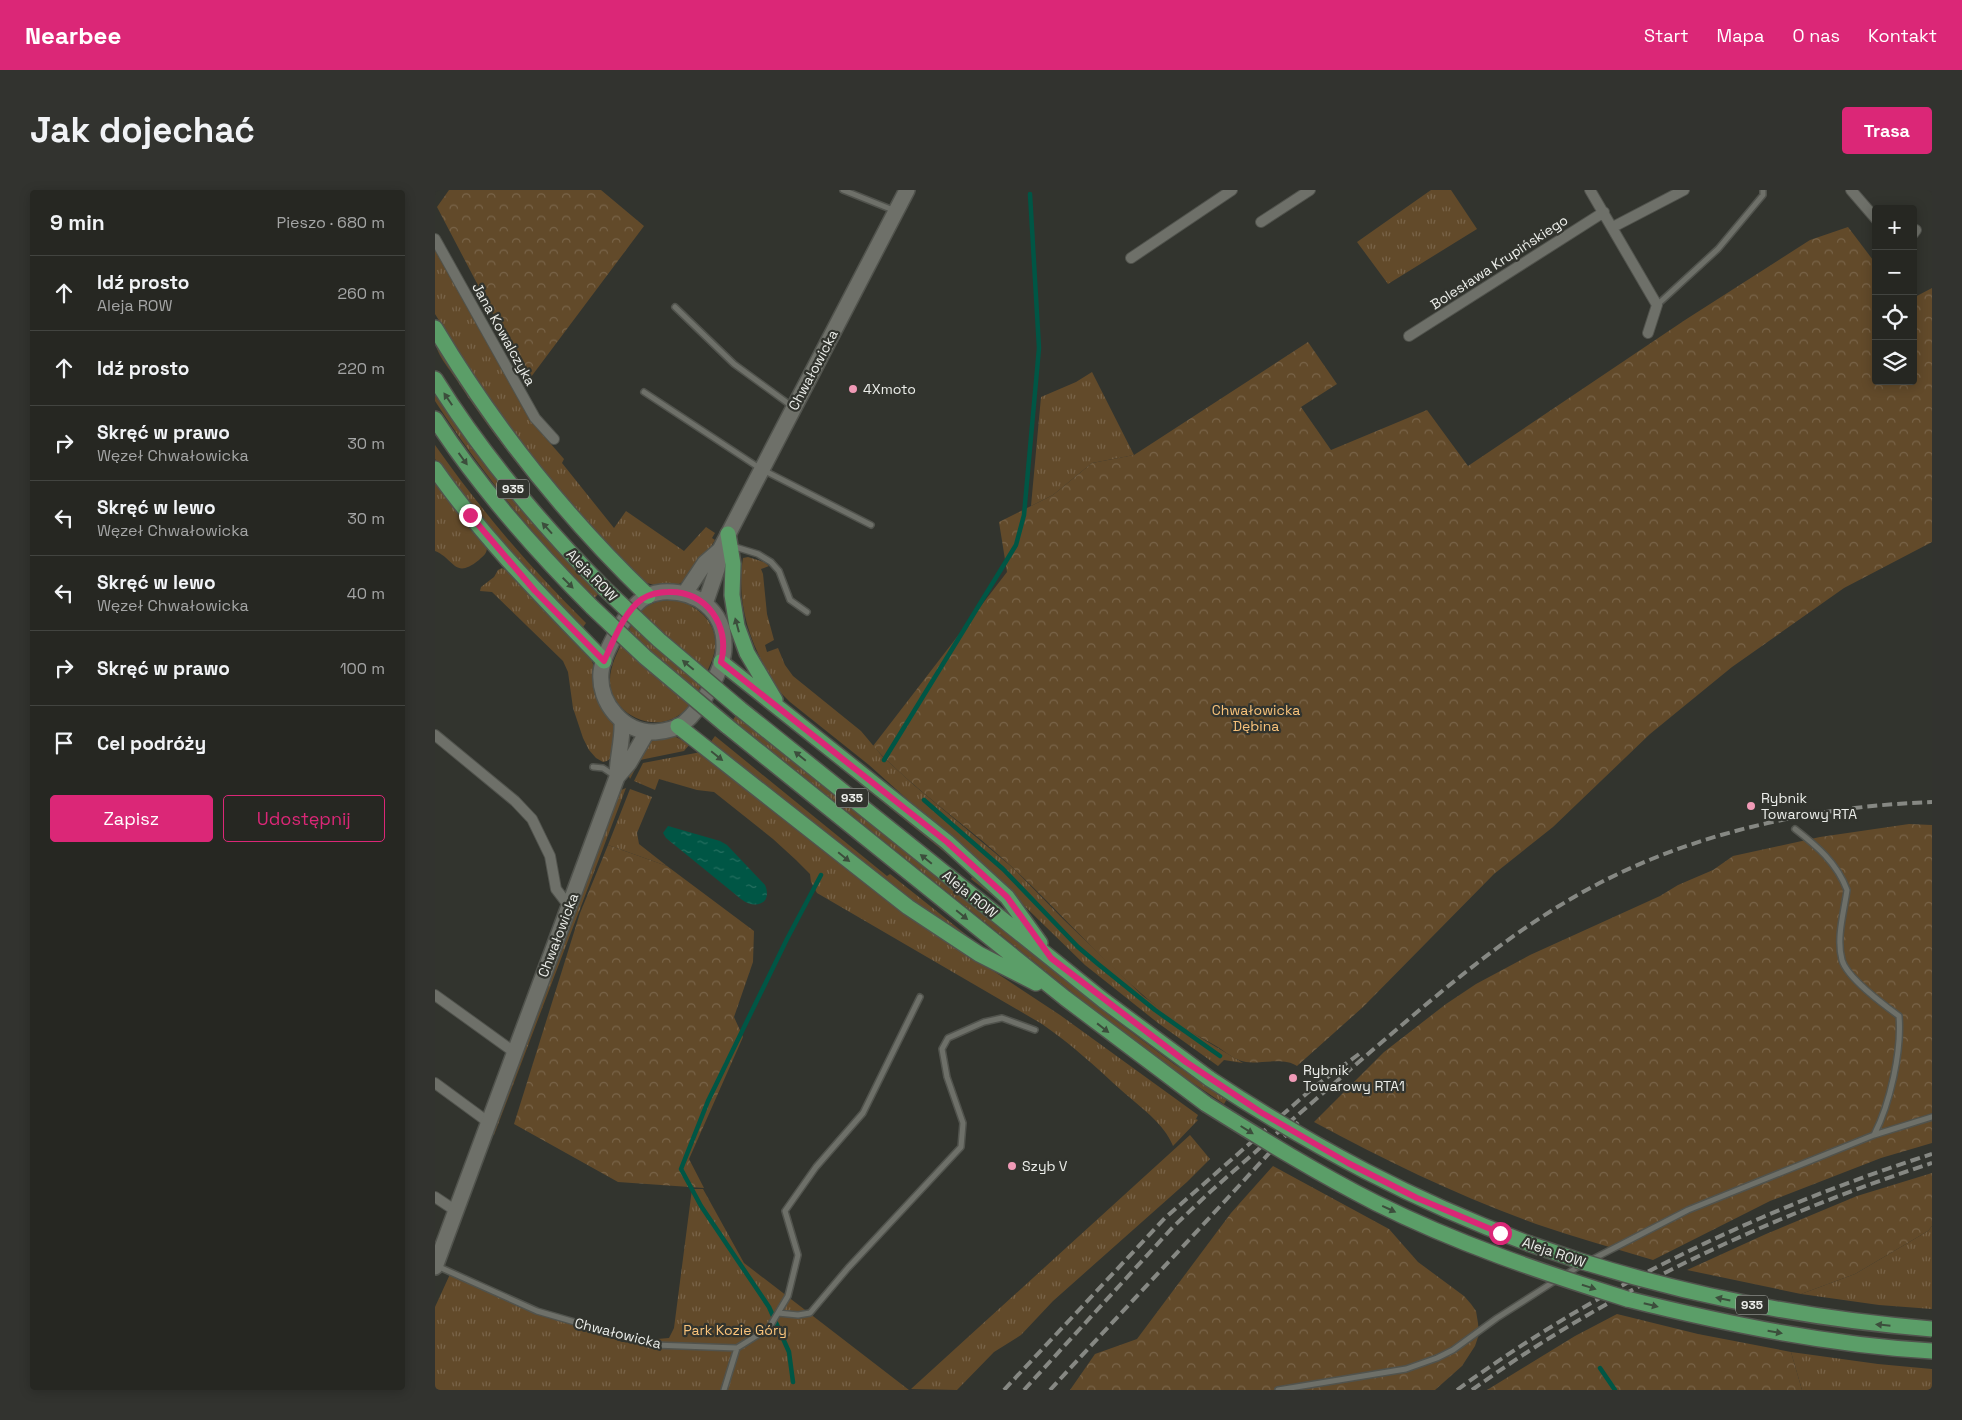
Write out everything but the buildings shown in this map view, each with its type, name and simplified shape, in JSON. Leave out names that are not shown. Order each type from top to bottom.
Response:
[{"type":"main road","name":"Chwałowicka","points":[[705,604],[726,543],[761,469],[907,190]]},
{"type":"main road","points":[[435,328],[470,385],[531,469],[587,534],[648,596]]},
{"type":"main road","name":"Aleja ROW","points":[[435,379],[465,425],[509,484],[604,588],[659,640],[739,708],[1146,1033],[1210,1079],[1270,1118],[1348,1163],[1425,1201],[1531,1244],[1641,1280],[1713,1297],[1818,1316],[1932,1329]]},
{"type":"main road","name":"Aleja ROW","points":[[435,419],[504,513],[545,559],[645,657],[727,726],[1065,998],[1206,1104],[1292,1157],[1378,1203],[1446,1235],[1531,1268],[1627,1299],[1705,1318],[1805,1337],[1932,1351]]},
{"type":"main road","points":[[435,469],[504,556],[535,591],[604,661]]},
{"type":"main road","name":"Chwałowicka","points":[[685,593],[705,563],[726,543]]},
{"type":"main road","points":[[726,543],[733,564],[732,595],[737,626],[755,669],[781,710]]},
{"type":"main road","points":[[662,592],[685,593],[705,604],[715,615],[721,627],[724,647],[721,662],[712,684],[697,710],[678,726],[666,731],[647,732],[622,721],[611,710],[604,696],[601,680],[604,661],[627,615],[635,606],[648,596],[662,592]]},
{"type":"main road","points":[[721,662],[920,819],[973,865],[1007,897],[1051,958]]},
{"type":"main road","name":"Chwałowicka","points":[[617,777],[617,758],[622,736],[622,721]]},
{"type":"main road","points":[[678,726],[908,907],[979,954],[1065,998]]},
{"type":"main road","name":"Chwałowicka","points":[[435,1267],[617,777],[629,763],[647,732]]},
{"type":"street","points":[[1131,258],[1232,190]]},
{"type":"street","points":[[1261,222],[1310,190]]},
{"type":"street","points":[[1591,190],[1657,305],[1648,334]]},
{"type":"street","points":[[1613,227],[1684,190]]},
{"type":"street","points":[[1851,190],[1872,215]]},
{"type":"street","name":"Bolesława Krupińskiego","points":[[1409,336],[1604,212]]},
{"type":"street","name":"Jana Kowalczyka","points":[[435,239],[535,418],[554,439]]},
{"type":"street","points":[[435,735],[515,801],[532,819],[550,856],[557,888],[569,906]]},
{"type":"street","points":[[435,995],[514,1052]]},
{"type":"street","points":[[435,1083],[488,1122]]},
{"type":"street","points":[[435,1197],[456,1211]]},
{"type":"lane","points":[[843,190],[896,211]]},
{"type":"lane","points":[[1657,305],[1718,249],[1763,195],[1763,190]]},
{"type":"lane","points":[[675,307],[735,364],[793,407]]},
{"type":"lane","points":[[644,392],[761,469],[871,525]]},
{"type":"lane","points":[[726,543],[758,554],[771,562],[779,571],[790,600],[807,612]]},
{"type":"lane","points":[[593,767],[603,768],[617,777]]},
{"type":"lane","points":[[1795,829],[1828,858],[1847,890],[1840,944],[1844,965],[1854,978],[1899,1016],[1899,1043],[1887,1104],[1875,1135]]},
{"type":"lane","points":[[724,1390],[737,1348],[769,1328],[788,1296],[798,1255],[785,1211],[816,1167],[863,1113],[920,997]]},
{"type":"lane","points":[[778,1313],[798,1316],[810,1313],[848,1268],[961,1147],[963,1123],[947,1077],[942,1049],[948,1038],[984,1022],[1002,1018],[1035,1030]]},
{"type":"lane","points":[[1278,1390],[1406,1369],[1437,1358],[1453,1350],[1544,1287],[1640,1233],[1722,1195],[1875,1135],[1932,1117]]},
{"type":"lane","name":"Chwałowicka","points":[[435,1267],[537,1311],[654,1345],[737,1348]]},
{"type":"green space","points":[[449,190],[601,190],[644,226],[528,381],[437,207]]},
{"type":"green space","points":[[1431,190],[1451,190],[1477,229],[1388,284],[1357,242]]},
{"type":"green space","name":"Chwałowicka Dębina","points":[[1848,227],[1872,259],[1872,385],[1917,385],[1917,296],[1932,288],[1932,542],[1844,588],[1732,667],[1650,734],[1553,827],[1494,874],[1363,1007],[1297,1066],[1286,1062],[1246,1062],[1238,1060],[1170,1017],[1123,977],[1012,867],[906,778],[873,746],[1007,572],[999,522],[1053,495],[1092,463],[1134,455],[1308,342],[1337,384],[1301,407],[1331,450],[1427,410],[1468,466],[1685,320],[1810,240]]},
{"type":"green space","points":[[435,247],[530,417],[564,459],[562,463],[614,528],[626,511],[684,551],[706,527],[715,533],[712,538],[715,540],[693,575],[679,584],[658,586],[642,580],[615,554],[553,485],[490,401],[435,314]]},
{"type":"green space","points":[[435,339],[618,575],[617,577],[553,507],[512,457],[443,360],[437,350]]},
{"type":"green space","points":[[1092,372],[1134,455],[1092,463],[1053,495],[1031,506],[1041,397],[1076,382]]},
{"type":"green space","points":[[435,393],[472,446],[532,522],[598,594],[595,598],[552,553],[490,479],[435,401]]},
{"type":"green space","points":[[435,445],[506,537],[586,623],[581,630],[539,587],[452,482],[435,459]]},
{"type":"green space","points":[[435,480],[487,547],[486,553],[471,566],[459,568],[435,551]]},
{"type":"green space","points":[[748,557],[764,562],[769,566],[761,569],[767,614],[774,640],[765,645],[767,652],[778,648],[785,665],[793,676],[861,731],[882,756],[915,786],[1013,868],[1143,996],[1196,1035],[1243,1063],[1224,1060],[1218,1066],[1158,1023],[1085,965],[1006,888],[869,765],[790,702],[775,687],[762,670],[765,667],[748,628],[742,601],[741,572],[743,558]]},
{"type":"green space","points":[[502,568],[591,658],[616,734],[612,757],[607,761],[603,762],[596,758],[589,750],[583,738],[573,708],[568,672],[563,661],[492,592],[480,591],[481,587]]},
{"type":"green space","points":[[675,600],[683,602],[699,611],[710,623],[715,639],[714,655],[696,695],[683,712],[667,721],[650,722],[641,720],[619,705],[613,696],[610,679],[611,670],[622,643],[640,613],[653,603]]},
{"type":"green space","points":[[747,689],[929,835],[965,866],[1003,904],[971,879],[973,875],[745,691]]},
{"type":"green space","points":[[736,715],[1111,1017],[1174,1064],[1227,1099],[1224,1104],[1178,1073],[1108,1021],[733,720]]},
{"type":"green space","points":[[715,736],[887,876],[890,874],[984,949],[902,896],[710,743]]},
{"type":"green space","points":[[663,737],[676,737],[690,744],[684,751],[640,760],[630,779],[628,774],[650,741]]},
{"type":"green space","points":[[701,752],[898,908],[1060,1015],[1198,1115],[1196,1119],[1198,1120],[1173,1146],[1164,1130],[1151,1116],[1083,1056],[1042,1024],[817,893],[811,882],[810,874],[796,860],[714,792],[697,790],[659,779],[655,790],[634,781],[643,763]]},
{"type":"green space","points":[[626,788],[494,1135],[491,1134],[615,803],[621,790]]},
{"type":"green space","points":[[630,789],[652,797],[637,833],[639,844],[667,866],[608,845]]},
{"type":"green space","points":[[1909,824],[1932,825],[1932,1143],[1881,1158],[1770,1201],[1653,1260],[1536,1224],[1479,1202],[1396,1164],[1314,1122],[1384,1052],[1446,1004],[1476,984],[1530,955],[1660,896],[1678,885],[1713,870],[1733,856],[1820,837]]},
{"type":"green space","points":[[608,845],[667,866],[754,931],[753,962],[734,1017],[743,1037],[689,1159],[704,1188],[618,1182],[514,1124],[580,913]]},
{"type":"green space","points":[[1190,1135],[1210,1159],[1187,1182],[1053,1301],[1021,1335],[994,1352],[957,1390],[911,1389]]},
{"type":"green space","points":[[1273,1166],[1389,1229],[1418,1262],[1464,1296],[1476,1311],[1479,1334],[1475,1346],[1462,1366],[1435,1390],[1070,1390],[1095,1354],[1137,1339],[1231,1213]]},
{"type":"green space","points":[[1932,1173],[1932,1226],[1928,1231],[1855,1274],[1801,1294],[1687,1270],[1857,1196]]},
{"type":"green space","name":"Park Kozie Góry","points":[[692,1189],[703,1189],[744,1263],[909,1390],[435,1390],[435,1307],[451,1272],[538,1312],[622,1342],[669,1338],[674,1328]]},
{"type":"green space","points":[[1932,1226],[1932,1309],[1879,1305],[1801,1294],[1855,1274],[1928,1231]]},
{"type":"green space","points":[[1617,1314],[1698,1334],[1791,1352],[1802,1390],[1487,1390],[1575,1336]]},
{"type":"green space","points":[[1791,1352],[1932,1369],[1932,1390],[1802,1390]]},
{"type":"water","points":[[668,826],[720,841],[727,845],[765,885],[767,897],[765,901],[752,904],[741,899],[666,838],[663,833]]},
{"type":"waterway","points":[[884,760],[1016,545],[1024,515],[1039,348],[1030,194]]},
{"type":"waterway","points":[[924,800],[1003,869],[1078,947],[1155,1010],[1220,1056]]},
{"type":"waterway","points":[[793,1382],[789,1352],[769,1307],[701,1206],[681,1169],[708,1101],[787,939],[821,875]]},
{"type":"waterway","points":[[1600,1368],[1615,1390]]},
{"type":"railway","points":[[1024,1390],[1173,1227],[1210,1192],[1428,1003],[1481,960],[1535,921],[1594,886],[1633,867],[1715,837],[1758,825],[1845,809],[1932,802]]},
{"type":"railway","points":[[1004,1390],[1165,1218],[1314,1087],[1359,1054]]},
{"type":"railway","points":[[1050,1390],[1298,1122]]},
{"type":"railway","points":[[1457,1390],[1568,1316],[1626,1283],[1685,1253],[1807,1199],[1869,1175],[1932,1154]]},
{"type":"railway","points":[[1472,1390],[1525,1353],[1580,1320],[1636,1288],[1693,1259],[1811,1207],[1932,1163]]},
{"type":"place","name":"4Xmoto","points":[[853,389]]},
{"type":"place","name":"Rybnik Towarowy RTA","points":[[1751,806]]},
{"type":"place","name":"Rybnik Towarowy RTA1","points":[[1293,1078]]},
{"type":"place","name":"Szyb V","points":[[1012,1166]]},
{"type":"route","points":[[470,515],[535,591],[604,661],[627,615],[642,599],[655,593],[677,592],[699,599],[715,615],[721,627],[724,647],[721,662],[920,819],[973,865],[1007,897],[1051,958],[1146,1033],[1262,1113],[1388,1184],[1500,1233]]}]
